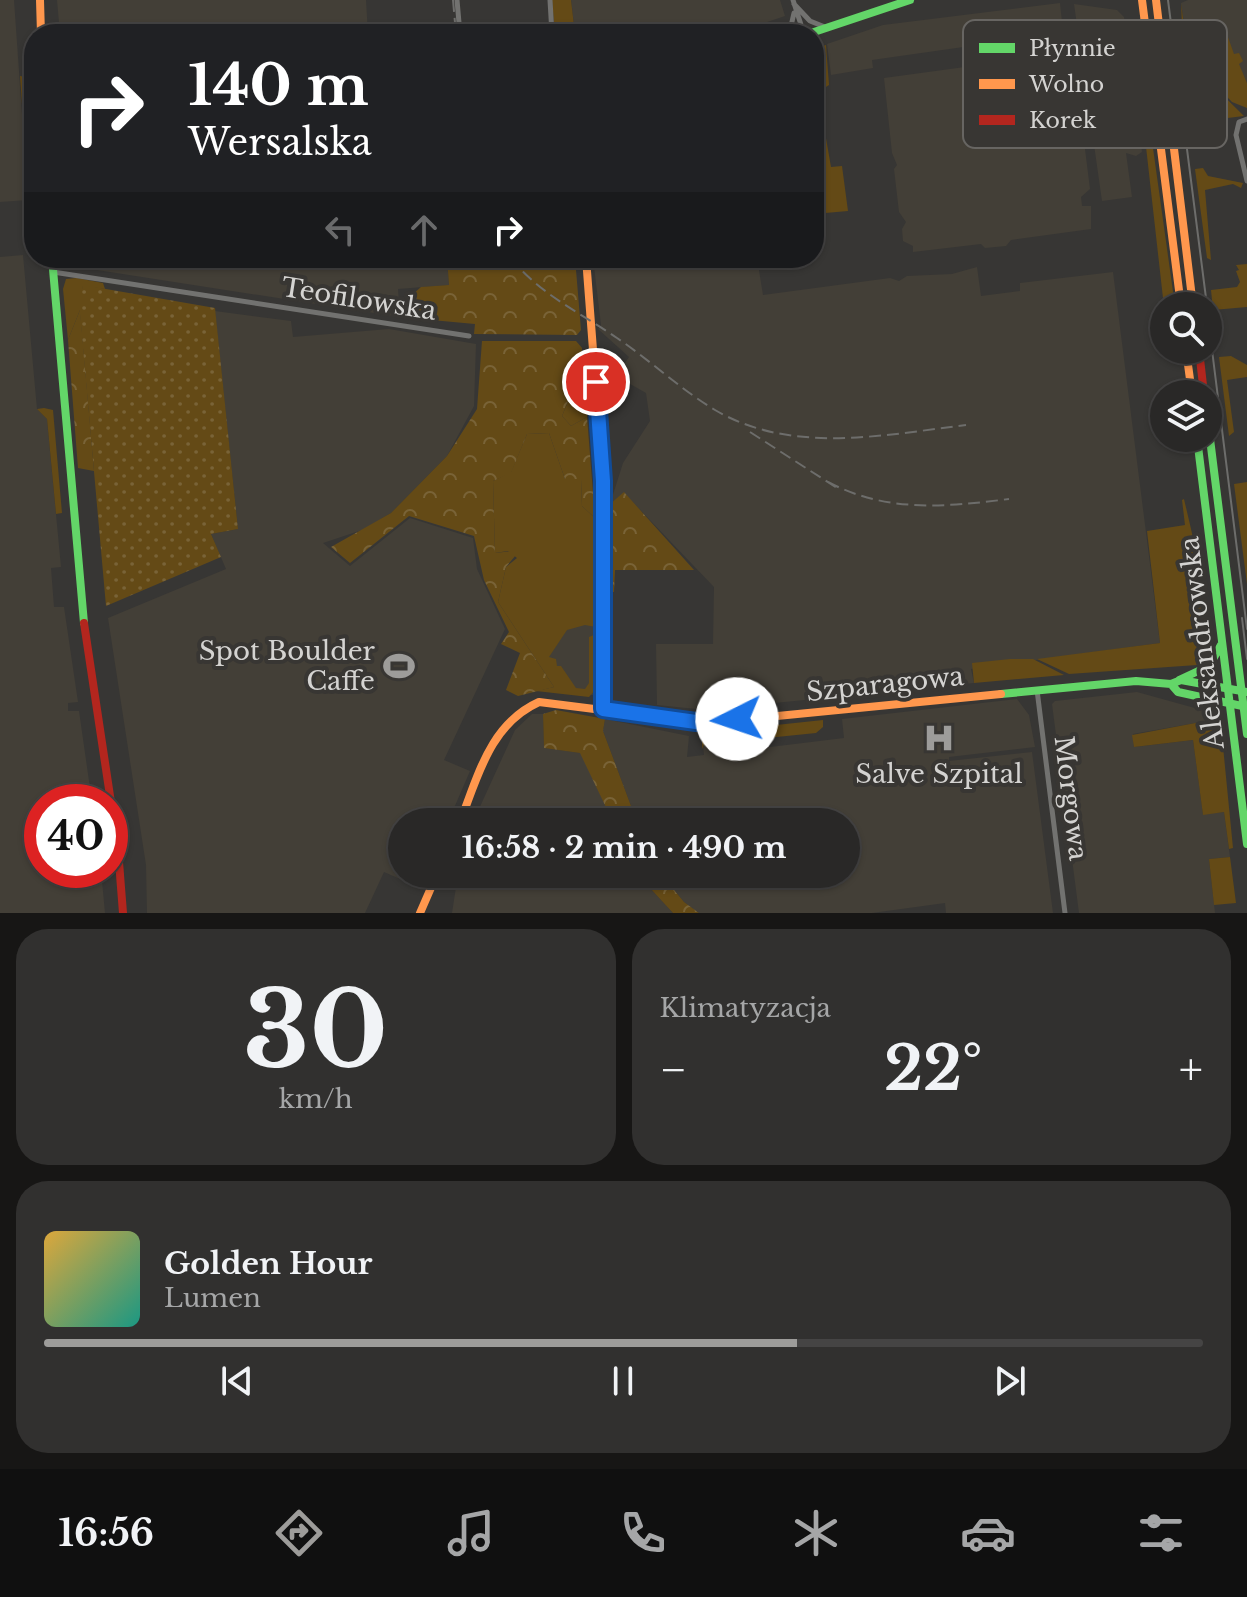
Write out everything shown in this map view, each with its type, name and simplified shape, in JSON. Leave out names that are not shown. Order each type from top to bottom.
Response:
[{"type":"street","points":[[40,0],[41,24]]},
{"type":"street","points":[[457,0],[459,24]]},
{"type":"street","points":[[550,0],[551,24]]},
{"type":"street","points":[[824,28],[910,0]]},
{"type":"street","points":[[1142,0],[1145,20]]},
{"type":"street","points":[[1156,0],[1158,20]]},
{"type":"street","points":[[793,2],[810,21],[819,24]]},
{"type":"street","points":[[791,24],[793,2]]},
{"type":"street","points":[[793,2],[802,24]]},
{"type":"street","points":[[824,26],[828,27]]},
{"type":"street","points":[[1247,119],[1239,122],[1235,131],[1247,181]]},
{"type":"street","points":[[1161,148],[1179,292]]},
{"type":"street","points":[[1174,148],[1191,292]]},
{"type":"street","points":[[53,268],[81,600],[118,849],[123,913]]},
{"type":"street","points":[[587,268],[603,481],[603,709]]},
{"type":"street","name":"Teofilowska","points":[[53,272],[469,336]]},
{"type":"street","name":"Aleksandrowska","points":[[1199,452],[1247,844]]},
{"type":"street","name":"Aleksandrowska","points":[[1212,452],[1247,734]]},
{"type":"street","points":[[1175,682],[1209,666],[1221,645]]},
{"type":"street","name":"Szparagowa","points":[[466,808],[500,731],[513,714],[544,701],[705,723],[1140,680],[1226,687],[1244,692]]},
{"type":"street","name":"Szparagowa","points":[[1175,682],[1178,692],[1245,707]]},
{"type":"street","name":"Morgowa","points":[[1037,689],[1065,913]]},
{"type":"street","points":[[420,913],[431,888]]},
{"type":"shaded area","points":[[0,0],[14,0],[24,143],[24,200],[0,202]]},
{"type":"shaded area","points":[[57,0],[366,0],[367,24],[59,24]]},
{"type":"shaded area","points":[[571,0],[780,0],[785,16],[761,24],[574,24]]},
{"type":"shaded area","points":[[1188,0],[1247,0],[1247,83],[1227,40],[1227,20],[1184,20],[1181,3]]},
{"type":"shaded area","points":[[1060,3],[1062,20],[963,20],[963,47],[872,60],[873,68],[831,75],[827,44],[883,25]]},
{"type":"shaded area","points":[[1074,4],[1117,10],[1124,20],[1076,20]]},
{"type":"shaded area","points":[[963,67],[963,148],[1085,148],[1090,189],[1081,197],[1082,206],[1091,206],[1091,229],[1011,240],[1006,246],[985,248],[981,244],[913,252],[913,246],[903,241],[902,229],[906,222],[899,212],[894,169],[897,165],[892,153],[884,78]]},
{"type":"shaded area","points":[[1094,148],[1141,148],[1142,152],[1136,156],[1126,153],[1132,197],[1102,201]]},
{"type":"shaded area","points":[[23,255],[37,409],[47,419],[61,567],[51,568],[54,607],[64,607],[78,702],[68,703],[68,711],[79,711],[89,784],[24,784],[24,888],[103,888],[105,913],[0,913],[0,257]]},
{"type":"shaded area","points":[[977,267],[981,296],[1020,291],[1020,283],[1113,272],[1160,643],[971,669],[974,683],[706,710],[657,705],[656,644],[713,644],[714,587],[624,493],[610,504],[623,463],[650,421],[646,393],[616,376],[629,357],[598,329],[601,325],[594,268],[759,268],[763,295],[890,278],[899,281],[907,276],[952,274]]},
{"type":"shaded area","points":[[95,268],[448,268],[449,285],[398,289],[400,317]]},
{"type":"shaded area","points":[[215,311],[291,321],[293,337],[389,329],[476,344],[474,406],[447,456],[391,513],[362,530],[323,543],[350,566],[410,518],[473,538],[477,569],[505,629],[444,760],[470,771],[454,808],[388,808],[388,874],[384,872],[365,913],[147,913],[146,865],[108,618],[226,569],[211,534],[238,529]]},
{"type":"shaded area","points":[[594,622],[594,695],[582,695],[546,656],[568,623]]},
{"type":"shaded area","points":[[1137,692],[1202,710],[1207,721],[1133,734],[1134,747],[1193,740],[1203,814],[1224,812],[1230,857],[1209,859],[1215,913],[1079,913],[1052,704],[1055,701]]},
{"type":"shaded area","points":[[1017,699],[1029,715],[1035,747],[949,757],[949,761],[1032,752],[1053,913],[946,913],[945,903],[872,913],[699,913],[684,902],[672,888],[860,888],[860,808],[632,808],[603,731],[605,719],[689,736],[687,757],[704,755],[703,745],[736,741],[738,751],[844,738],[842,719]]},
{"type":"shaded area","points":[[532,714],[543,714],[544,748],[581,753],[607,808],[479,808],[515,730]]},
{"type":"shaded area","points":[[456,888],[650,888],[673,913],[452,913]]},
{"type":"green space","points":[[552,0],[571,0],[574,24],[554,24]]},
{"type":"green space","points":[[1227,34],[1234,54],[1239,53],[1243,61],[1239,64],[1247,83],[1247,108],[1227,97]]},
{"type":"green space","points":[[824,46],[829,85],[824,88]]},
{"type":"green space","points":[[20,76],[24,77],[24,134]]},
{"type":"green space","points":[[1227,99],[1244,116],[1227,118]]},
{"type":"green space","points":[[824,127],[831,167],[842,166],[848,211],[824,213]]},
{"type":"green space","points":[[1146,148],[1153,148],[1173,292],[1162,292]]},
{"type":"green space","points":[[1203,168],[1208,176],[1243,183],[1241,188],[1233,184],[1205,190],[1211,260],[1207,258],[1195,169]]},
{"type":"green space","points":[[1247,264],[1247,307],[1222,309],[1222,292],[1211,290],[1237,287],[1240,282],[1236,265]]},
{"type":"green space","points":[[448,268],[576,268],[581,330],[577,335],[474,334],[475,324],[410,318],[411,296],[421,287],[449,285]]},
{"type":"green space","points":[[66,279],[103,283],[105,289],[83,286],[80,310],[68,340],[63,289]]},
{"type":"green space","points":[[83,285],[215,308],[238,529],[211,534],[221,557],[106,606],[79,303]]},
{"type":"green space","points":[[80,310],[94,471],[78,468],[68,340]]},
{"type":"green space","points":[[482,341],[576,341],[582,348],[582,366],[573,375],[565,377],[569,399],[562,416],[571,426],[587,417],[595,518],[582,506],[581,479],[565,479],[549,433],[527,434],[511,473],[493,481],[495,553],[520,550],[506,567],[498,602],[554,687],[518,696],[506,690],[520,653],[501,644],[509,632],[484,580],[474,536],[409,516],[350,563],[331,547],[391,513],[447,456],[477,409]]},
{"type":"green space","points":[[583,356],[587,417],[571,426],[562,416],[569,399],[565,376],[582,366]]},
{"type":"green space","points":[[1231,356],[1247,365],[1247,377],[1227,380],[1234,432],[1229,436],[1220,364],[1222,357]]},
{"type":"green space","points":[[37,409],[53,410],[62,513],[56,514],[47,419]]},
{"type":"green space","points":[[549,433],[565,479],[581,479],[582,506],[595,518],[596,627],[585,625],[567,630],[549,657],[556,659],[557,666],[561,666],[576,688],[585,689],[589,683],[589,637],[596,634],[596,689],[589,697],[536,691],[554,687],[498,602],[506,567],[517,558],[508,551],[495,553],[493,481],[511,472],[527,434]]},
{"type":"green space","points":[[1247,482],[1247,584],[1234,484]]},
{"type":"green space","points":[[624,492],[694,570],[615,570],[614,592],[611,592],[610,504]]},
{"type":"green space","points":[[1184,499],[1206,604],[1206,658],[1197,665],[1069,674],[1037,659],[1160,643],[1147,531],[1185,525]]},
{"type":"green space","points":[[1033,659],[1064,675],[974,683],[972,663]]},
{"type":"green space","points":[[556,710],[605,719],[603,731],[632,808],[606,808],[580,753],[544,748],[543,714]]},
{"type":"green space","points":[[1202,710],[1215,716],[1221,726],[1233,848],[1229,849],[1224,812],[1203,815],[1193,740],[1134,747],[1132,735],[1206,721]]},
{"type":"green space","points":[[823,720],[823,727],[816,733],[758,739],[758,744],[737,748],[736,741],[704,745],[702,749],[702,733]]},
{"type":"green space","points":[[1230,857],[1236,903],[1214,905],[1209,859]]},
{"type":"green space","points":[[650,888],[672,888],[699,913],[673,913]]},
{"type":"tram line","points":[[1168,0],[1171,20]]},
{"type":"tram line","points":[[1187,148],[1205,292]]},
{"type":"tram line","points":[[1214,364],[1247,629]]},
{"type":"tram line","points":[[1242,618],[1247,659]]},
{"type":"railway","points":[[453,0],[455,24]]},
{"type":"railway","points":[[519,268],[547,293],[630,347],[702,402],[744,424],[775,433],[838,438],[966,425]]},
{"type":"railway","points":[[750,432],[837,488]]},
{"type":"railway","points":[[828,482],[850,492],[894,503],[939,505],[1009,499]]},
{"type":"traffic: fast","points":[[824,29],[910,0]]},
{"type":"traffic: fast","points":[[53,268],[84,623]]},
{"type":"traffic: fast","points":[[1199,452],[1247,844]]},
{"type":"traffic: fast","points":[[1212,452],[1247,734]]},
{"type":"traffic: fast","points":[[1179,680],[1209,666],[1221,645]]},
{"type":"traffic: fast","points":[[1001,694],[1136,681],[1171,684],[1181,680],[1247,692]]},
{"type":"traffic: fast","points":[[1171,684],[1178,692],[1247,707]]},
{"type":"traffic: slow","points":[[40,0],[41,24]]},
{"type":"traffic: slow","points":[[1142,0],[1145,20]]},
{"type":"traffic: slow","points":[[1156,0],[1158,20]]},
{"type":"traffic: slow","points":[[1161,148],[1179,292]]},
{"type":"traffic: slow","points":[[1174,148],[1191,292]]},
{"type":"traffic: slow","points":[[587,268],[603,481],[603,709]]},
{"type":"traffic: slow","points":[[1188,364],[1190,380]]},
{"type":"traffic: slow","points":[[465,808],[497,738],[522,712],[539,702],[705,723],[1001,694]]},
{"type":"traffic: slow","points":[[420,913],[431,888]]},
{"type":"traffic: jam","points":[[1201,364],[1202,380]]},
{"type":"traffic: jam","points":[[84,623],[118,849],[123,913]]},
{"type":"place","name":"Spot Boulder Caffe","points":[[399,666]]},
{"type":"place","name":"Salve Szpital","points":[[939,738]]},
{"type":"route","points":[[596,382],[603,481],[603,709],[705,723],[737,719]]}]
